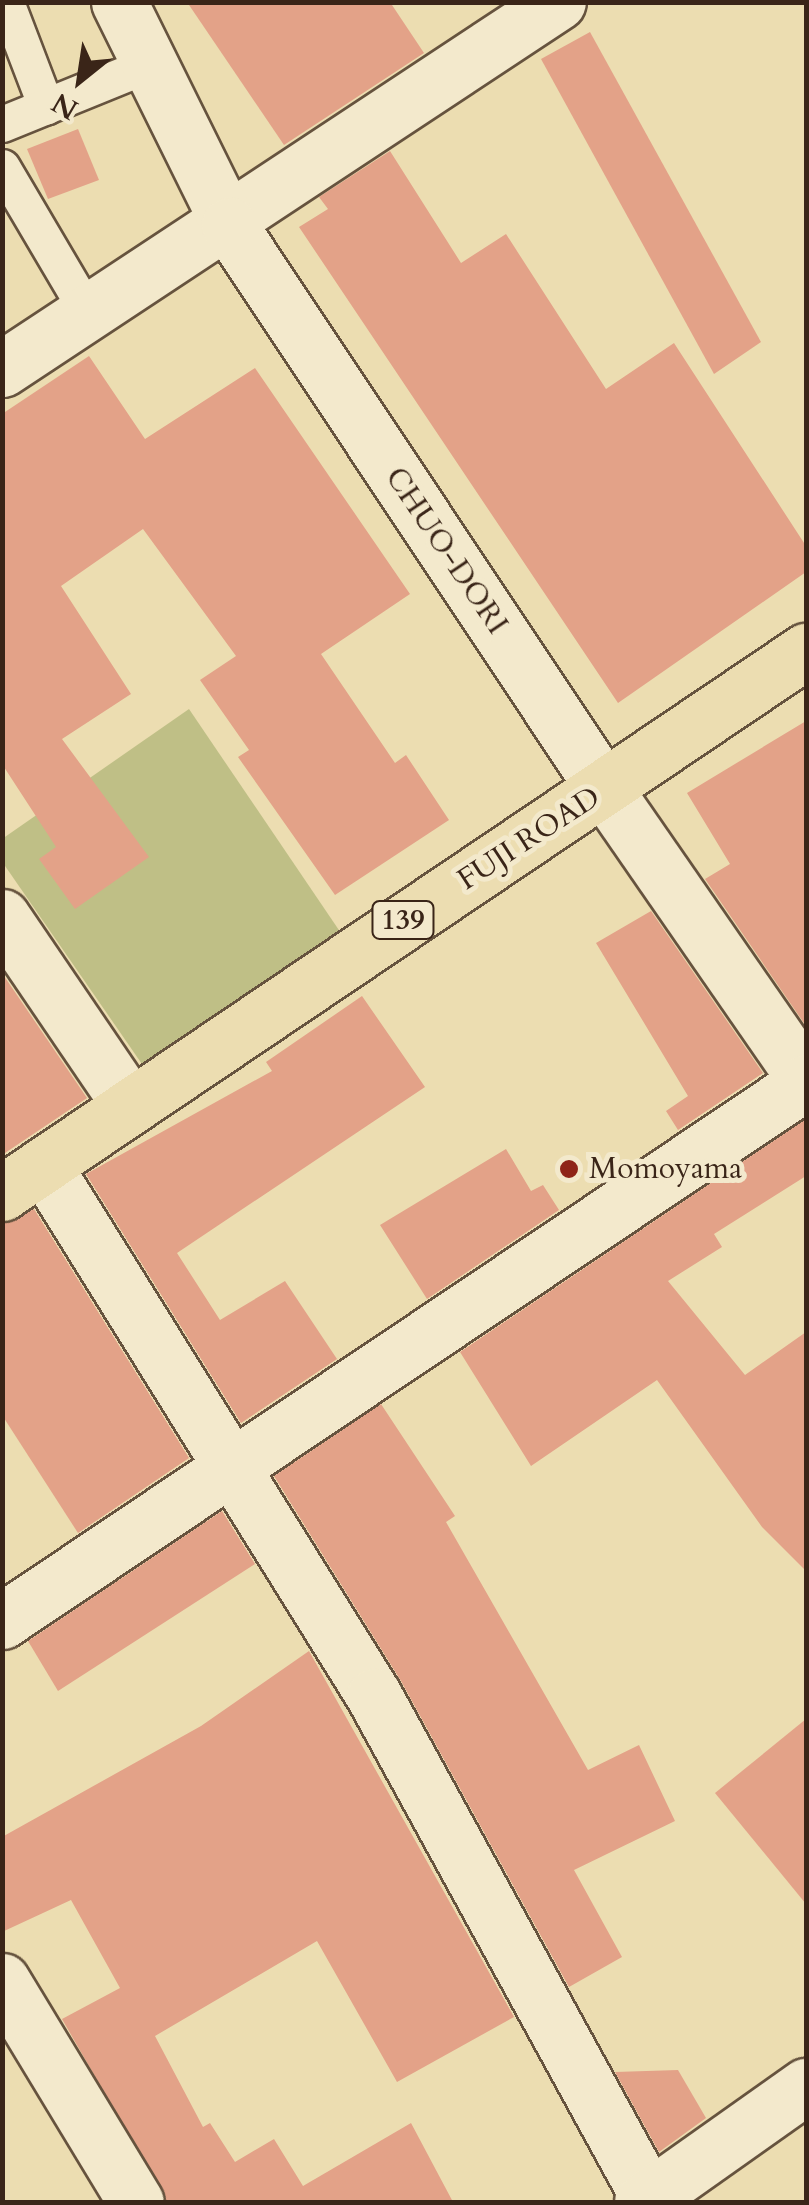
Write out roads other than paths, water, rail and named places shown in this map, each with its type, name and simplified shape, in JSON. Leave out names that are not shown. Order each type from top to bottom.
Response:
[{"type":"highway","name":"FUJI ROAD","points":[[23,1180],[130,1104],[606,790],[806,651]]},
{"type":"street","name":"CHUO-DORI","points":[[120,2],[145,66],[229,225],[806,1082]]},
{"type":"street","points":[[2,369],[229,225],[558,2]]},
{"type":"street","points":[[2,916],[130,1104]]},
{"type":"street","points":[[2,1622],[806,1082]]},
{"type":"street","points":[[23,1180],[233,1469],[374,1696],[646,2200],[806,2086]]},
{"type":"street","points":[[2,1981],[136,2202]]},
{"type":"lane","points":[[6,2],[46,106]]},
{"type":"lane","points":[[2,124],[145,66]]},
{"type":"lane","points":[[2,167],[88,312]]},
{"type":"place","name":"Momoyama","points":[[569,1169]]}]
